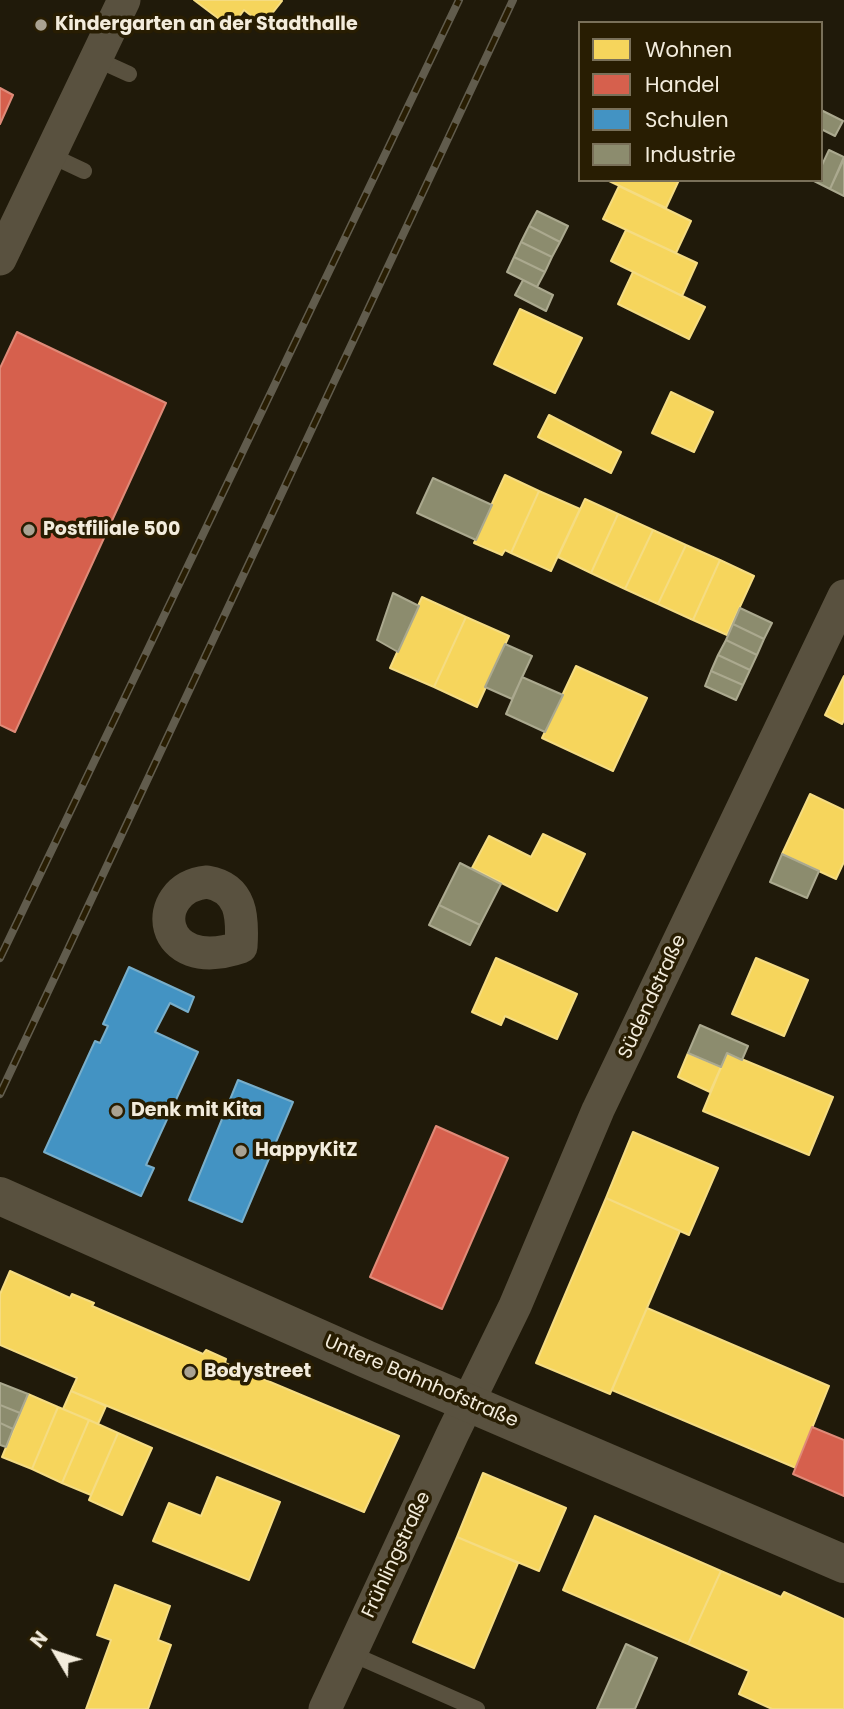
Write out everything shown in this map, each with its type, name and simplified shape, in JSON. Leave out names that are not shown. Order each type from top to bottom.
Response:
[{"type":"street","points":[[0,259],[124,0]]},
{"type":"street","name":"Südendstraße","points":[[467,1401],[515,1306],[598,1110],[844,596]]},
{"type":"street","name":"Untere Bahnhofstraße","points":[[0,1196],[844,1564]]},
{"type":"street","name":"Frühlingstraße","points":[[325,1709],[467,1401]]},
{"type":"lane","points":[[96,59],[129,74]]},
{"type":"lane","points":[[50,155],[84,171]]},
{"type":"lane","points":[[352,1654],[477,1709]]},
{"type":"building: Wohnen","points":[[194,0],[282,1],[263,25],[244,10],[231,28]]},
{"type":"building: Wohnen","points":[[611,182],[678,182],[666,208]]},
{"type":"building: Wohnen","points":[[619,186],[691,221],[676,253],[603,219]]},
{"type":"building: Wohnen","points":[[626,230],[697,263],[682,296],[611,261]]},
{"type":"building: Wohnen","points":[[633,272],[705,307],[689,339],[618,304]]},
{"type":"building: Wohnen","points":[[520,309],[582,338],[555,393],[494,364]]},
{"type":"building: Wohnen","points":[[671,392],[713,412],[694,452],[652,433]]},
{"type":"building: Wohnen","points":[[549,415],[621,452],[611,473],[538,437]]},
{"type":"building: Wohnen","points":[[505,475],[539,491],[511,553],[505,550],[502,555],[474,543]]},
{"type":"building: Wohnen","points":[[539,491],[580,509],[551,571],[511,553]]},
{"type":"building: Wohnen","points":[[585,499],[618,514],[591,573],[558,557]]},
{"type":"building: Wohnen","points":[[618,514],[653,530],[625,589],[591,573]]},
{"type":"building: Wohnen","points":[[653,530],[686,545],[658,604],[625,589]]},
{"type":"building: Wohnen","points":[[686,545],[720,560],[693,620],[658,604]]},
{"type":"building: Wohnen","points":[[720,560],[754,576],[727,635],[693,620]]},
{"type":"building: Wohnen","points":[[422,597],[466,617],[434,687],[390,668]]},
{"type":"building: Wohnen","points":[[466,617],[509,636],[477,707],[434,687]]},
{"type":"building: Wohnen","points":[[576,666],[647,698],[613,771],[542,738]]},
{"type":"building: Wohnen","points":[[844,676],[844,720],[842,724],[825,715]]},
{"type":"building: Wohnen","points":[[810,794],[844,810],[844,862],[836,879],[782,854]]},
{"type":"building: Wohnen","points":[[543,834],[585,854],[557,911],[472,868],[489,836],[531,857]]},
{"type":"building: Wohnen","points":[[496,958],[577,994],[557,1039],[505,1016],[501,1025],[472,1012]]},
{"type":"building: Wohnen","points":[[756,958],[808,980],[784,1036],[732,1014]]},
{"type":"building: Wohnen","points":[[688,1053],[721,1067],[710,1092],[678,1077]]},
{"type":"building: Wohnen","points":[[727,1053],[833,1097],[809,1155],[703,1111]]},
{"type":"building: Wohnen","points":[[633,1132],[718,1168],[689,1235],[606,1198]]},
{"type":"building: Wohnen","points":[[606,1198],[680,1231],[610,1394],[536,1363]]},
{"type":"building: Wohnen","points":[[10,1271],[70,1298],[72,1294],[94,1303],[92,1306],[203,1354],[206,1350],[226,1359],[225,1363],[399,1436],[364,1512],[71,1391],[77,1378],[0,1345],[0,1294]]},
{"type":"building: Wohnen","points":[[647,1308],[829,1386],[796,1468],[612,1390]]},
{"type":"building: Wohnen","points":[[71,1391],[106,1406],[98,1424],[63,1409]]},
{"type":"building: Wohnen","points":[[28,1394],[58,1407],[32,1469],[2,1457]]},
{"type":"building: Wohnen","points":[[58,1407],[89,1420],[62,1483],[32,1469]]},
{"type":"building: Wohnen","points":[[89,1420],[118,1433],[91,1495],[62,1483]]},
{"type":"building: Wohnen","points":[[118,1433],[152,1448],[122,1515],[89,1500]]},
{"type":"building: Wohnen","points":[[483,1473],[566,1508],[539,1571],[457,1537]]},
{"type":"building: Wohnen","points":[[217,1477],[280,1502],[249,1580],[153,1541],[169,1503],[201,1516]]},
{"type":"building: Wohnen","points":[[595,1516],[721,1571],[688,1644],[563,1590]]},
{"type":"building: Wohnen","points":[[457,1537],[518,1563],[474,1668],[413,1642]]},
{"type":"building: Wohnen","points":[[721,1571],[781,1597],[784,1592],[844,1619],[844,1709],[772,1709],[739,1694],[749,1671],[688,1644]]},
{"type":"building: Wohnen","points":[[115,1585],[170,1606],[158,1640],[171,1645],[148,1709],[86,1709],[111,1640],[97,1635]]},
{"type":"building: Handel","points":[[0,88],[13,95],[0,124]]},
{"type":"building: Handel","points":[[17,332],[166,403],[15,732],[0,725],[0,368]]},
{"type":"building: Handel","points":[[436,1126],[508,1158],[442,1309],[370,1277]]},
{"type":"building: Handel","points":[[812,1427],[844,1440],[844,1496],[793,1474]]},
{"type":"building: Schulen","name":"Denk mit Kita","points":[[129,967],[194,997],[188,1012],[170,1003],[155,1032],[198,1052],[146,1165],[154,1168],[141,1196],[44,1152],[95,1041],[100,1043],[108,1026],[103,1024]]},
{"type":"building: Schulen","name":"HappyKitZ","points":[[238,1080],[293,1102],[242,1222],[189,1200]]},
{"type":"building: Industrie","points":[[823,111],[843,121],[835,136],[823,130]]},
{"type":"building: Industrie","points":[[829,150],[844,157],[830,189],[816,182],[823,182],[823,163]]},
{"type":"building: Industrie","points":[[844,159],[844,196],[830,189]]},
{"type":"building: Industrie","points":[[537,211],[568,226],[560,242],[529,226]]},
{"type":"building: Industrie","points":[[529,226],[560,242],[552,257],[521,242]]},
{"type":"building: Industrie","points":[[521,242],[552,257],[545,272],[514,257]]},
{"type":"building: Industrie","points":[[514,257],[545,272],[537,287],[507,272]]},
{"type":"building: Industrie","points":[[523,280],[553,295],[546,311],[515,295]]},
{"type":"building: Industrie","points":[[433,478],[492,505],[476,540],[417,513]]},
{"type":"building: Industrie","points":[[393,593],[419,606],[398,652],[377,640]]},
{"type":"building: Industrie","points":[[740,608],[772,623],[764,639],[733,624]]},
{"type":"building: Industrie","points":[[733,624],[764,639],[757,655],[726,640]]},
{"type":"building: Industrie","points":[[726,640],[757,655],[750,670],[718,655]]},
{"type":"building: Industrie","points":[[505,644],[532,656],[512,699],[485,687]]},
{"type":"building: Industrie","points":[[718,655],[750,670],[743,685],[711,671]]},
{"type":"building: Industrie","points":[[711,671],[743,685],[736,700],[705,686]]},
{"type":"building: Industrie","points":[[522,677],[563,695],[545,732],[506,714]]},
{"type":"building: Industrie","points":[[782,854],[819,871],[807,898],[770,882]]},
{"type":"building: Industrie","points":[[460,863],[501,884],[480,925],[439,905]]},
{"type":"building: Industrie","points":[[439,905],[480,925],[470,945],[429,925]]},
{"type":"building: Industrie","points":[[700,1025],[748,1046],[742,1060],[727,1053],[721,1067],[688,1053]]},
{"type":"building: Industrie","points":[[0,1383],[28,1394],[20,1413],[0,1405]]},
{"type":"building: Industrie","points":[[0,1405],[20,1413],[13,1429],[0,1423]]},
{"type":"building: Industrie","points":[[0,1423],[13,1429],[6,1447],[0,1445]]},
{"type":"building: Industrie","points":[[626,1644],[657,1658],[635,1709],[597,1709]]},
{"type":"railway","points":[[0,958],[459,0]]},
{"type":"railway","points":[[0,1094],[513,0]]},
{"type":"place","name":"Kindergarten an der Stadthalle","points":[[41,25]]},
{"type":"place","name":"Postfiliale 500","points":[[29,530]]},
{"type":"place","name":"Denk mit Kita","points":[[117,1111]]},
{"type":"place","name":"HappyKitZ","points":[[241,1151]]},
{"type":"place","name":"Bodystreet","points":[[190,1372]]}]
